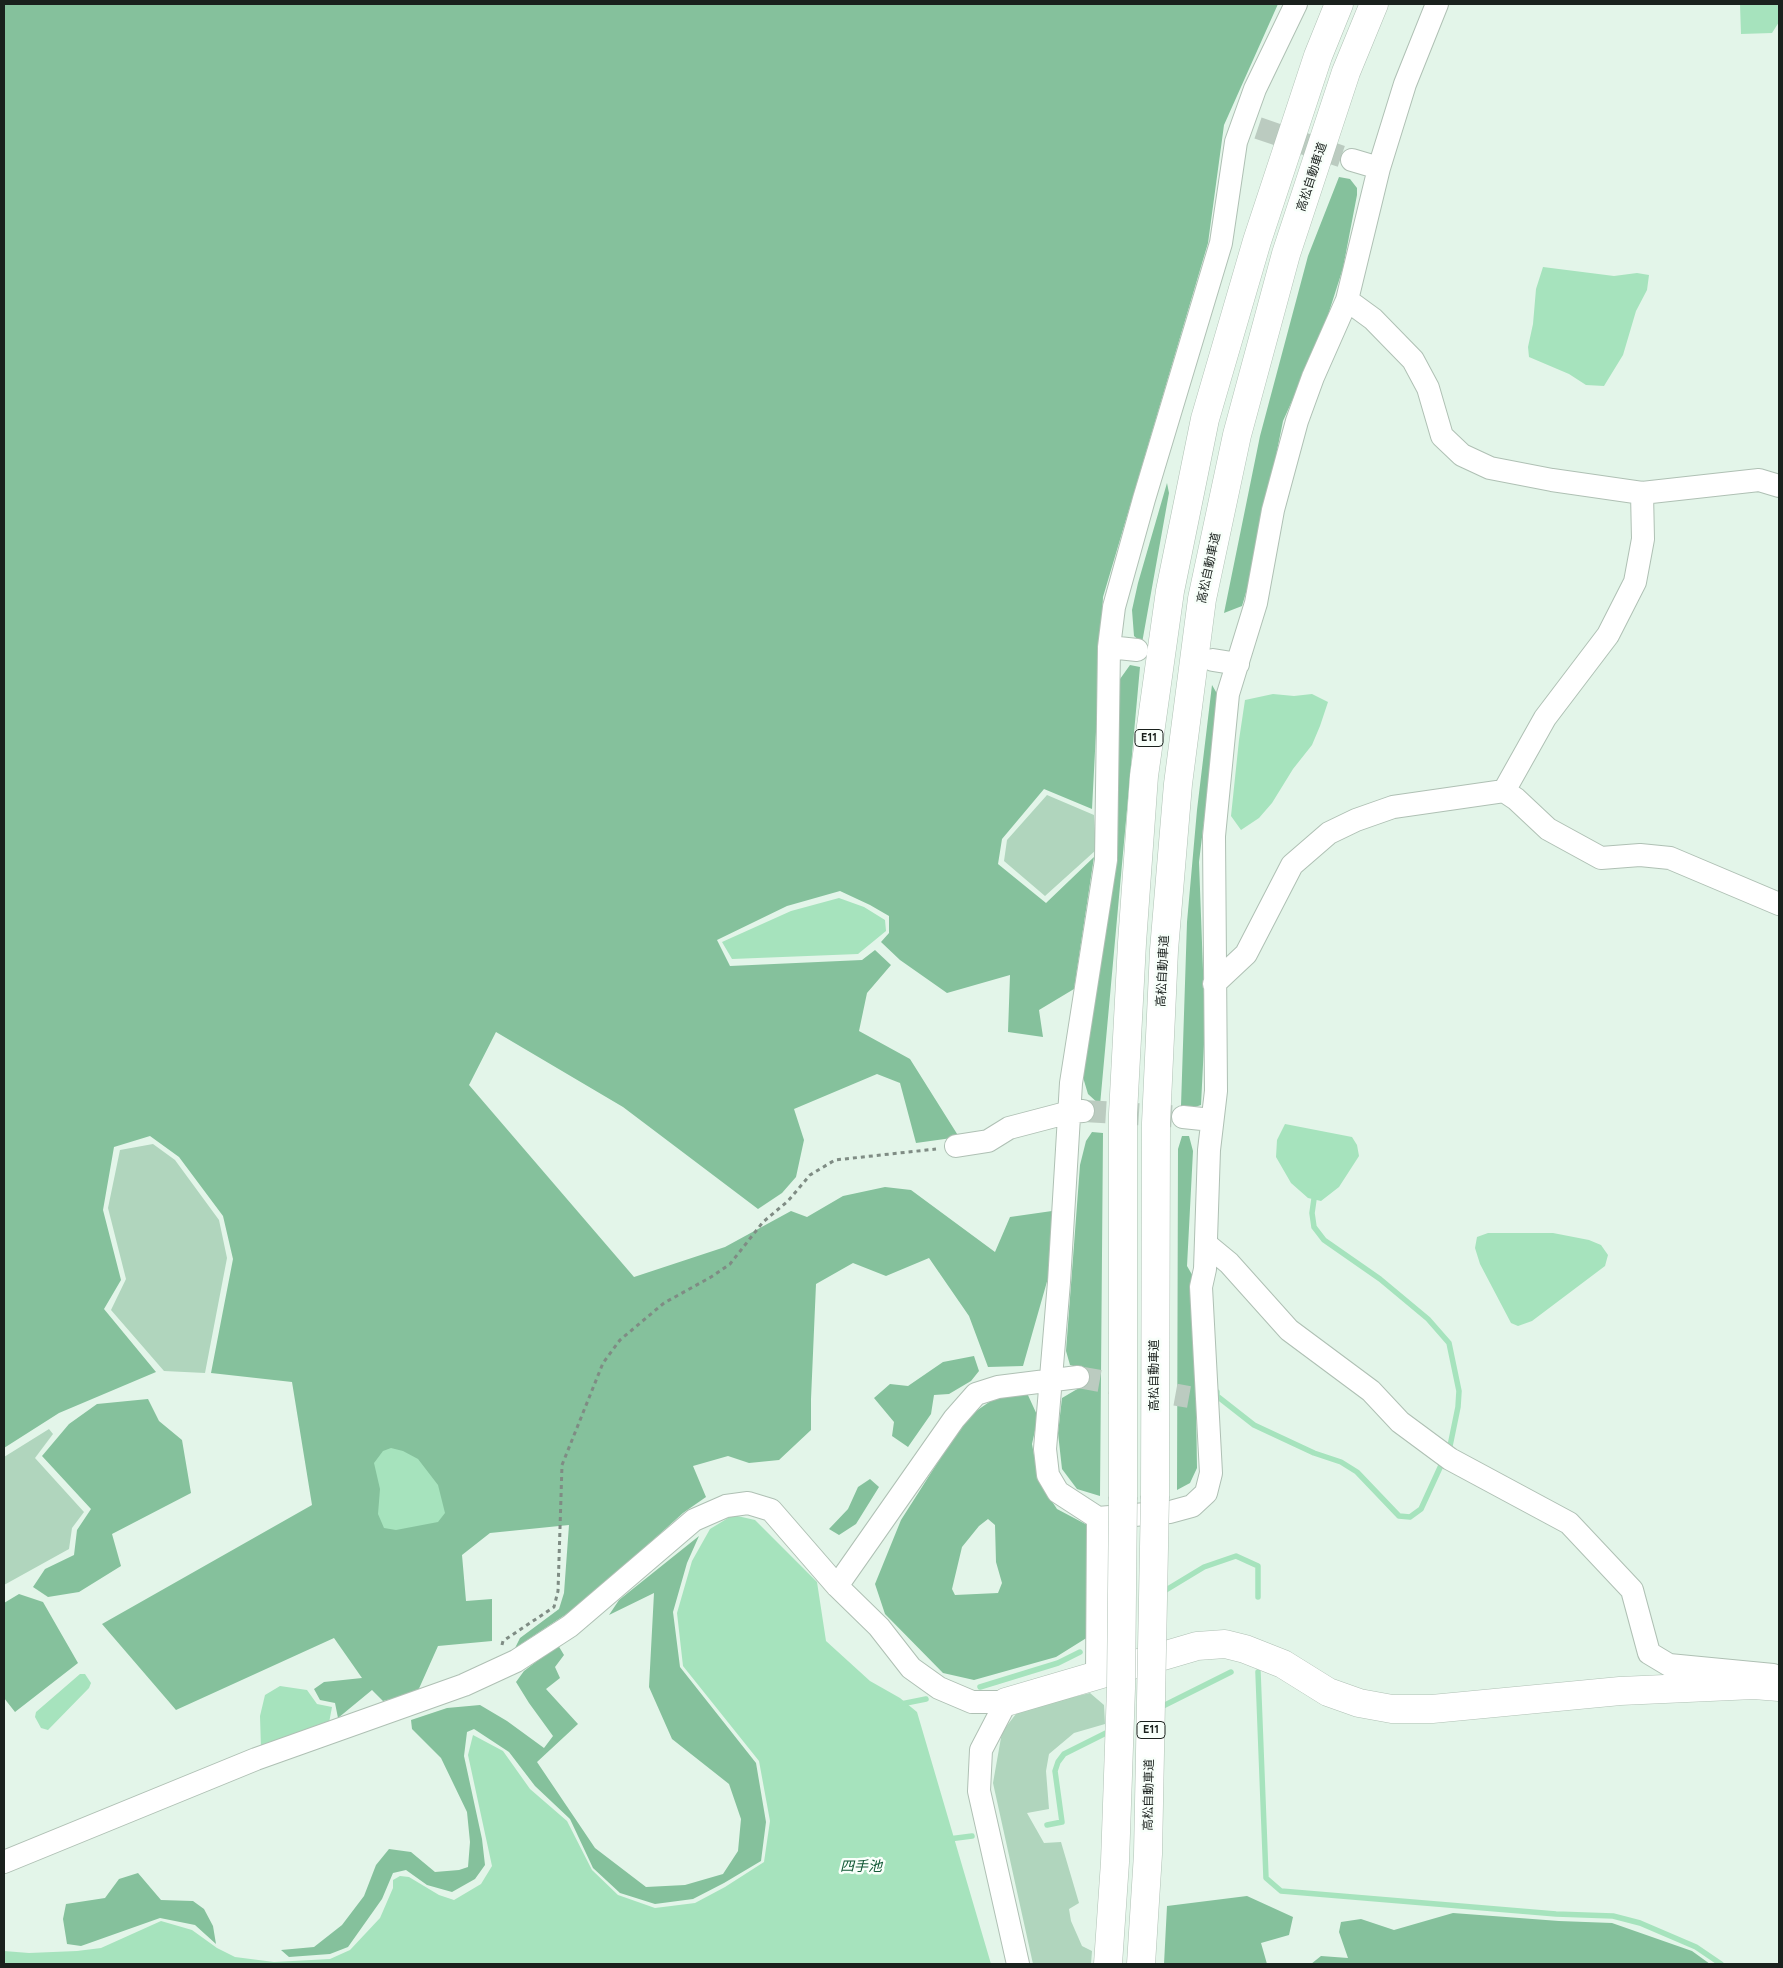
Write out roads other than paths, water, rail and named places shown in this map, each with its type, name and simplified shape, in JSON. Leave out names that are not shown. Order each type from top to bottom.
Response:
[{"type":"main road","name":"E11","points":[[1108,1964],[1115,1862],[1121,1688],[1123,1114],[1144,776],[1170,591],[1206,419],[1257,240],[1318,56],[1339,4]]},
{"type":"main road","name":"高松自動車道","points":[[1141,1964],[1148,1854],[1154,1496],[1156,1123],[1164,950],[1178,784],[1202,599],[1238,435],[1286,254],[1346,72],[1374,4]]},
{"type":"main road","points":[[1006,1702],[1197,1646],[1225,1644],[1245,1649],[1283,1664],[1328,1692],[1359,1703],[1392,1709],[1432,1709],[1620,1692],[1754,1685],[1779,1687]]},
{"type":"street","points":[[1296,4],[1255,89],[1251,125],[1236,142],[1221,242],[1144,499],[1114,608],[1109,647],[1106,860],[1071,1083],[1077,1111],[1045,1449],[1048,1475],[1058,1492],[1098,1518],[1170,1512],[1192,1506],[1206,1493],[1211,1473],[1198,1397],[1201,1287],[1206,1244],[1209,1150],[1216,1090],[1214,836],[1228,694],[1256,603],[1273,510],[1297,422],[1313,377],[1347,300],[1379,168],[1405,84],[1437,4]]},
{"type":"street","points":[[1352,160],[1379,168]]},
{"type":"street","points":[[1347,300],[1373,319],[1413,360],[1428,388],[1442,436],[1462,455],[1490,468],[1552,480],[1642,493],[1759,480],[1779,486]]},
{"type":"street","points":[[1504,791],[1545,718],[1608,635],[1635,582],[1643,539],[1642,493]]},
{"type":"street","points":[[1109,647],[1137,650]]},
{"type":"street","points":[[1213,660],[1238,664]]},
{"type":"street","points":[[1214,984],[1246,954],[1292,864],[1329,833],[1356,820],[1393,807],[1504,791],[1516,799],[1548,829],[1601,858],[1640,855],[1670,858],[1779,904]]},
{"type":"street","points":[[956,1146],[988,1141],[1009,1128],[1077,1111]]},
{"type":"street","points":[[1183,1117],[1212,1120]]},
{"type":"street","points":[[1206,1244],[1229,1263],[1289,1330],[1371,1391],[1400,1422],[1447,1457],[1569,1523],[1632,1590],[1649,1653],[1669,1666],[1773,1674],[1779,1681]]},
{"type":"street","points":[[837,1586],[954,1419],[976,1394],[998,1387],[1078,1378]]},
{"type":"street","points":[[4,1862],[256,1759],[464,1685],[516,1661],[570,1626],[694,1520],[726,1506],[748,1503],[772,1510],[837,1586],[880,1628],[911,1668],[939,1688],[972,1702],[1006,1702],[980,1750],[979,1791],[1018,1964]]},
{"type":"street","points":[[1097,1676],[1098,1518]]},
{"type":"water","points":[[1740,4],[1778,4],[1779,22],[1772,33],[1741,34]]},
{"type":"water","points":[[1543,267],[1614,276],[1637,273],[1649,275],[1647,290],[1636,311],[1623,355],[1604,386],[1586,385],[1569,374],[1529,357],[1528,347],[1533,324],[1536,289]]},
{"type":"water","points":[[1273,694],[1294,696],[1312,694],[1328,702],[1312,745],[1293,769],[1272,803],[1259,818],[1241,830],[1231,816],[1245,700]]},
{"type":"water","points":[[839,898],[864,907],[885,920],[886,931],[858,954],[732,959],[722,942],[791,911]]},
{"type":"water","points":[[1285,1124],[1352,1137],[1357,1145],[1359,1156],[1339,1187],[1321,1201],[1308,1198],[1291,1183],[1276,1157],[1277,1140]]},
{"type":"water","points":[[1488,1233],[1553,1233],[1589,1240],[1601,1245],[1608,1255],[1605,1266],[1532,1321],[1518,1326],[1511,1323],[1480,1264],[1475,1248],[1477,1237]]},
{"type":"water","points":[[391,1448],[403,1451],[418,1459],[438,1485],[445,1513],[438,1522],[396,1530],[384,1528],[378,1514],[380,1489],[374,1463],[383,1451]]},
{"type":"water","name":"四手池","points":[[733,1515],[755,1520],[817,1582],[826,1641],[870,1681],[900,1698],[917,1712],[991,1964],[4,1964],[4,1951],[29,1953],[101,1948],[161,1921],[192,1930],[217,1948],[235,1957],[274,1962],[330,1959],[350,1950],[380,1918],[393,1888],[393,1880],[400,1876],[409,1877],[439,1895],[454,1900],[481,1884],[492,1866],[468,1755],[473,1735],[503,1751],[530,1789],[567,1821],[592,1870],[618,1895],[655,1908],[695,1903],[725,1887],[764,1862],[770,1821],[759,1761],[683,1666],[677,1613],[692,1561],[710,1529]]},
{"type":"water","points":[[80,1674],[85,1674],[91,1683],[89,1688],[48,1730],[41,1728],[35,1717],[36,1712]]},
{"type":"water","points":[[280,1686],[307,1690],[317,1704],[332,1707],[329,1723],[261,1749],[260,1716],[265,1695]]},
{"type":"waterway","points":[[1315,1192],[1312,1213],[1314,1227],[1324,1240],[1380,1279],[1428,1319],[1449,1343],[1459,1391],[1458,1407],[1447,1452]]},
{"type":"waterway","points":[[1217,1392],[1217,1396],[1254,1425],[1314,1453],[1341,1462],[1357,1472],[1399,1516],[1410,1517],[1421,1509],[1443,1461]]},
{"type":"waterway","points":[[1161,1593],[1204,1567],[1236,1556],[1258,1566],[1258,1597]]},
{"type":"waterway","points":[[980,1687],[1058,1663],[1080,1652]]},
{"type":"waterway","points":[[1159,1708],[1231,1672]]},
{"type":"waterway","points":[[1258,1672],[1266,1878],[1281,1891],[1556,1914],[1613,1916],[1640,1923],[1696,1947],[1721,1964]]},
{"type":"waterway","points":[[901,1704],[926,1699]]},
{"type":"waterway","points":[[1047,1825],[1062,1822],[1055,1771],[1058,1762],[1064,1754],[1112,1730]]},
{"type":"waterway","points":[[949,1839],[972,1836]]},
{"type":"tunnel","points":[[1258,128],[1352,160]]},
{"type":"tunnel","points":[[1084,1111],[1183,1117]]},
{"type":"tunnel","points":[[1078,1377],[1189,1397]]}]
